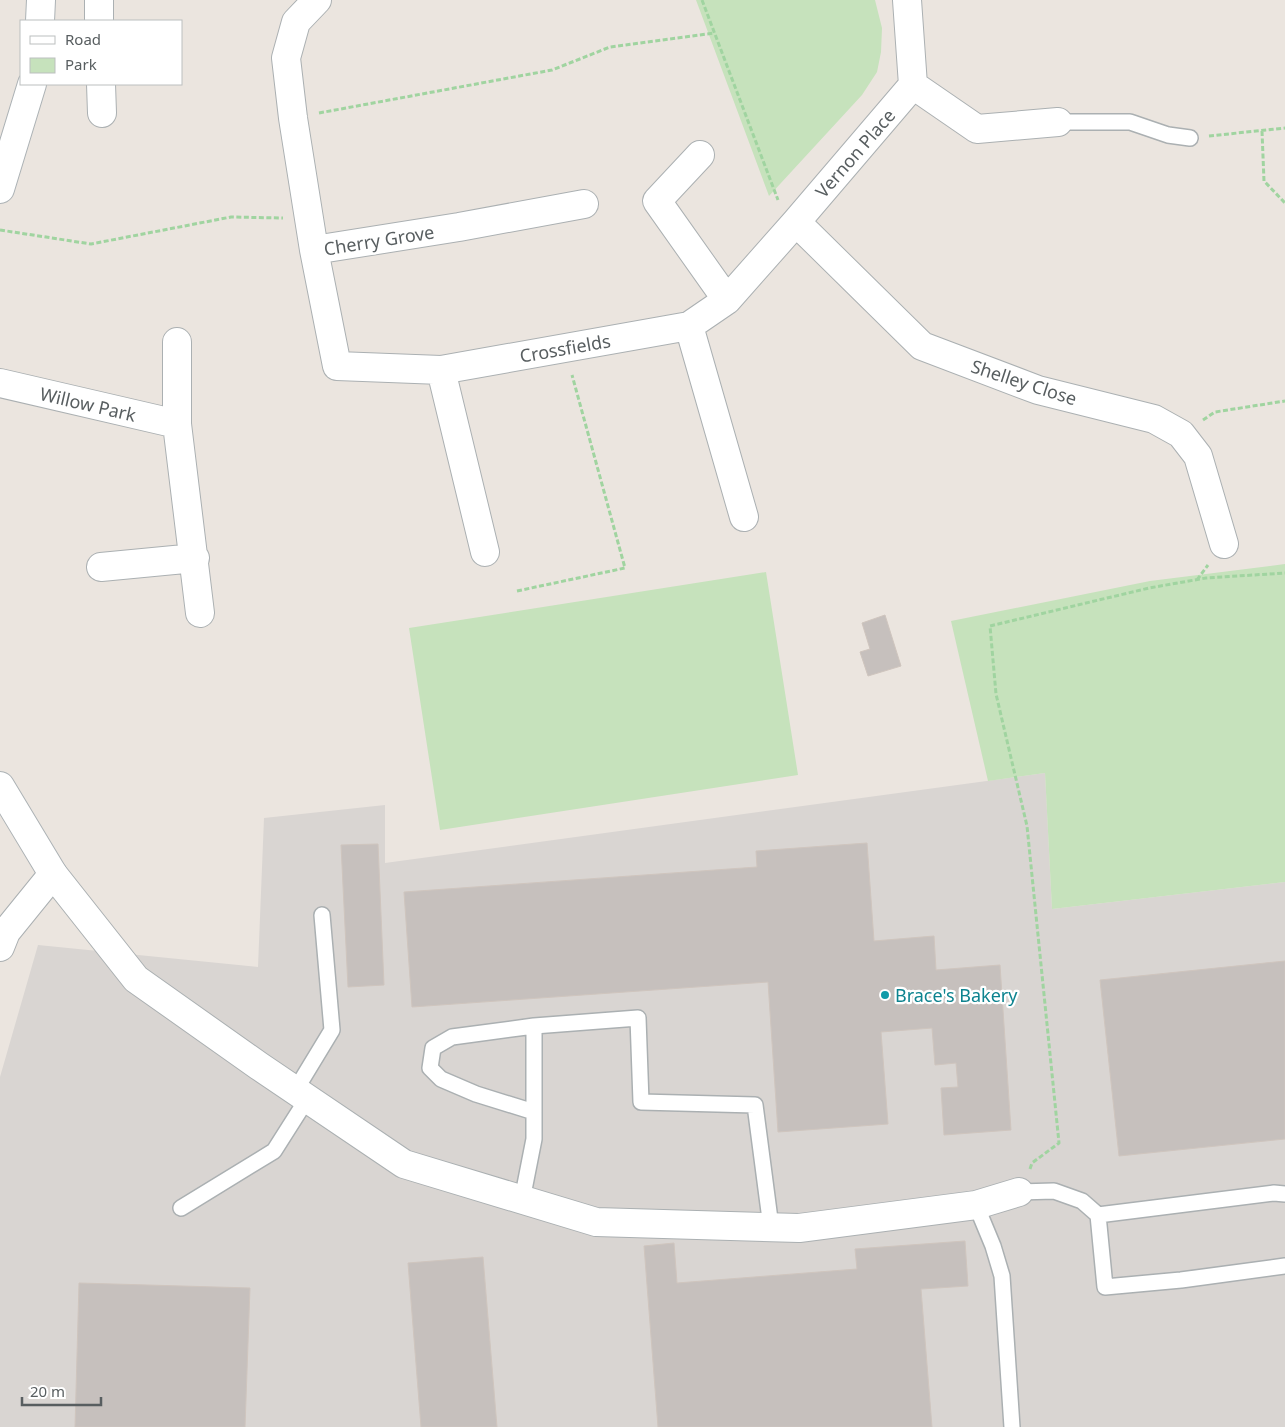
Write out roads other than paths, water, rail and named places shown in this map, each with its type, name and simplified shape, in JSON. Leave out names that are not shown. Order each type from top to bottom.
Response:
[{"type":"street","points":[[40,20],[41,0]]},
{"type":"street","points":[[99,0],[99,20]]},
{"type":"street","name":"Cherry Grove","points":[[317,0],[296,22],[286,58],[314,250],[459,227],[584,204]]},
{"type":"street","points":[[907,0],[913,85],[977,129],[1058,122]]},
{"type":"street","points":[[0,188],[32,85]]},
{"type":"street","points":[[101,85],[102,113]]},
{"type":"street","name":"Vernon Place","points":[[793,226],[913,85]]},
{"type":"street","points":[[700,154],[657,201],[727,300]]},
{"type":"street","name":"Crossfields","points":[[314,250],[337,366],[442,370],[689,326],[727,300],[793,226]]},
{"type":"street","name":"Shelley Close","points":[[793,226],[922,346],[1038,390],[1154,419],[1181,434],[1198,456],[1224,544]]},
{"type":"street","points":[[689,326],[744,517]]},
{"type":"street","points":[[177,342],[177,424],[200,613]]},
{"type":"street","points":[[442,370],[485,552]]},
{"type":"street","name":"Willow Park","points":[[0,383],[177,424]]},
{"type":"street","points":[[101,567],[194,558]]},
{"type":"street","points":[[0,786],[53,874],[136,979],[301,1095],[404,1164],[596,1222],[799,1228],[976,1204],[1019,1192]]},
{"type":"street","points":[[0,947],[6,932],[53,874]]},
{"type":"lane","points":[[1058,122],[1130,122],[1168,135],[1190,138]]},
{"type":"lane","points":[[181,1208],[274,1151],[301,1095],[332,1030],[322,914]]},
{"type":"lane","points":[[534,1112],[476,1094],[441,1079],[430,1068],[433,1048],[452,1037],[534,1026],[638,1018],[641,1102],[755,1105],[771,1227]]},
{"type":"lane","points":[[522,1200],[534,1139],[534,1026]]},
{"type":"lane","points":[[1019,1192],[1054,1192],[1082,1201],[1098,1215],[1105,1287],[1181,1280],[1285,1266]]},
{"type":"lane","points":[[1098,1215],[1274,1193],[1285,1194]]},
{"type":"lane","points":[[976,1204],[993,1246],[1002,1276],[1012,1427]]},
{"type":"place","name":"Brace's Bakery","points":[[885,995]]}]
